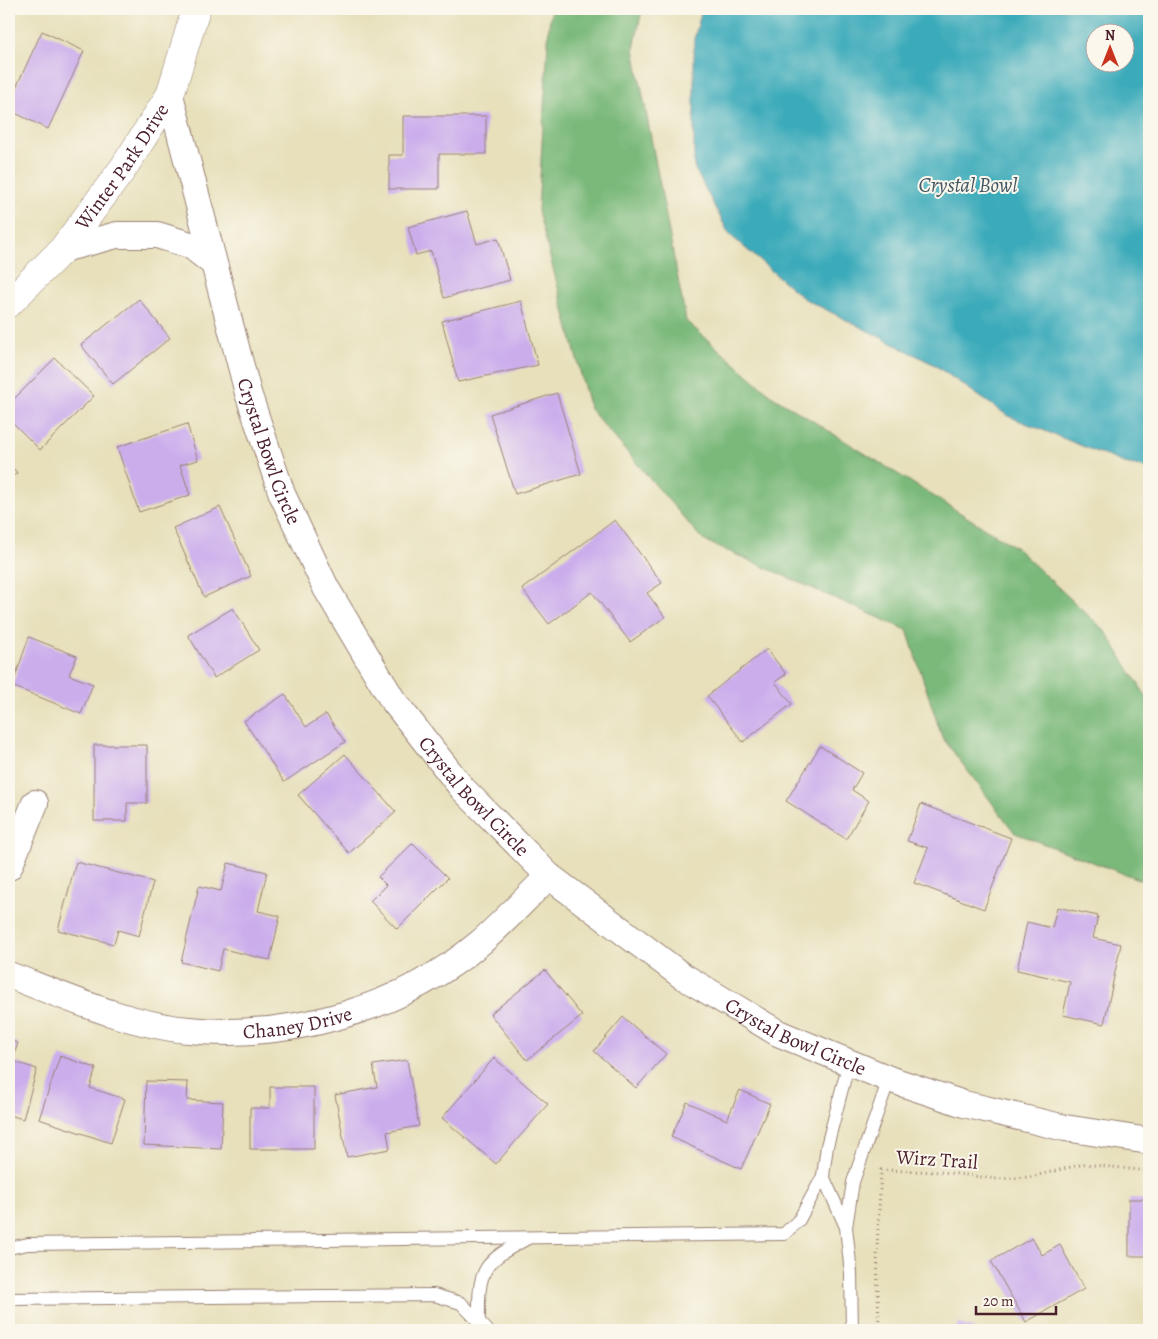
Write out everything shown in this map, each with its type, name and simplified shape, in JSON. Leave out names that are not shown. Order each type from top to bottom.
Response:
[{"type":"street","name":"Winter Park Drive","points":[[9,303],[63,249],[122,170],[170,95],[196,9]]},
{"type":"street","name":"Crystal Bowl Circle","points":[[170,95],[248,393],[282,494],[326,588],[392,699],[462,788],[549,876],[681,975],[778,1033],[890,1079],[964,1104],[1065,1128],[1149,1141]]},
{"type":"street","points":[[63,249],[117,235],[157,235],[190,245],[214,262]]},
{"type":"street","points":[[9,867],[35,803]]},
{"type":"street","name":"Chaney Drive","points":[[9,975],[115,1015],[188,1030],[266,1031],[352,1013],[421,984],[480,942],[549,876]]},
{"type":"lane","points":[[9,1248],[28,1244],[784,1234],[799,1220],[823,1176],[827,1146],[849,1062]]},
{"type":"lane","points":[[852,1330],[851,1273],[846,1227],[853,1182],[890,1079]]},
{"type":"lane","points":[[823,1176],[846,1227]]},
{"type":"lane","points":[[483,1326],[479,1296],[482,1274],[497,1255],[530,1237]]},
{"type":"lane","points":[[9,1299],[434,1295],[461,1302],[483,1326]]},
{"type":"path","name":"Wirz Trail","points":[[879,1330],[876,1250],[881,1170],[942,1172],[997,1179],[1030,1177],[1084,1164],[1149,1170]]},
{"type":"green space","points":[[552,9],[642,9],[634,49],[686,321],[771,395],[1015,547],[1106,632],[1149,701],[1149,883],[1015,833],[942,737],[907,630],[703,540],[590,409],[538,211],[549,25]]},
{"type":"water","name":"Crystal Bowl","points":[[702,9],[1149,9],[1149,468],[1124,463],[1008,416],[933,364],[803,298],[729,234],[694,167],[694,40]]},
{"type":"building","points":[[42,31],[84,51],[48,129],[9,110],[9,103]]},
{"type":"building","points":[[403,116],[486,116],[486,154],[439,154],[439,189],[389,189],[389,155],[403,155]]},
{"type":"building","points":[[467,211],[477,244],[498,238],[510,280],[444,298],[431,251],[416,255],[408,227]]},
{"type":"building","points":[[139,299],[170,338],[113,384],[81,345]]},
{"type":"building","points":[[521,301],[538,365],[458,382],[442,321]]},
{"type":"building","points":[[55,358],[94,396],[40,450],[9,419],[9,404]]},
{"type":"building","points":[[557,393],[581,474],[515,494],[490,414]]},
{"type":"building","points":[[187,424],[198,460],[180,465],[190,495],[139,512],[117,447]]},
{"type":"building","points":[[9,463],[17,473],[9,479]]},
{"type":"building","points":[[220,507],[251,576],[204,597],[173,528]]},
{"type":"building","points":[[615,520],[662,583],[647,593],[665,617],[630,642],[592,592],[549,624],[522,589]]},
{"type":"building","points":[[233,608],[259,650],[214,678],[188,635]]},
{"type":"building","points":[[29,637],[77,656],[69,675],[93,684],[81,714],[12,686]]},
{"type":"building","points":[[767,649],[786,674],[775,682],[792,704],[743,742],[707,696]]},
{"type":"building","points":[[285,694],[306,727],[326,714],[345,742],[284,782],[244,721]]},
{"type":"building","points":[[94,745],[147,745],[147,803],[127,803],[127,821],[94,821]]},
{"type":"building","points":[[820,746],[862,773],[852,790],[869,801],[846,839],[786,801]]},
{"type":"building","points":[[345,754],[396,812],[349,853],[298,795]]},
{"type":"building","points":[[921,804],[1011,838],[984,909],[914,883],[928,848],[907,841]]},
{"type":"building","points":[[413,843],[448,878],[397,929],[370,901],[386,885],[378,877]]},
{"type":"building","points":[[76,862],[153,882],[139,936],[118,930],[114,944],[58,930]]},
{"type":"building","points":[[228,863],[267,872],[258,911],[280,916],[270,960],[223,949],[218,971],[181,962],[199,886],[221,891]]},
{"type":"building","points":[[1057,907],[1098,916],[1093,938],[1121,944],[1104,1024],[1063,1015],[1070,982],[1017,970],[1027,922],[1052,928]]},
{"type":"building","points":[[545,970],[582,1016],[527,1060],[490,1014]]},
{"type":"building","points":[[623,1017],[666,1054],[636,1088],[594,1051]]},
{"type":"building","points":[[9,1040],[18,1043],[12,1061],[37,1069],[23,1119],[9,1115]]},
{"type":"building","points":[[60,1056],[96,1068],[90,1088],[125,1099],[111,1143],[39,1119]]},
{"type":"building","points":[[494,1058],[548,1104],[496,1164],[442,1118]]},
{"type":"building","points":[[407,1060],[419,1126],[387,1132],[390,1149],[347,1157],[335,1095],[377,1087],[373,1065]]},
{"type":"building","points":[[146,1081],[188,1082],[187,1100],[223,1102],[221,1149],[144,1145]]},
{"type":"building","points":[[270,1087],[314,1087],[314,1149],[250,1149],[250,1108],[270,1108]]},
{"type":"building","points":[[740,1090],[770,1104],[741,1169],[671,1137],[687,1102],[727,1120]]},
{"type":"building","points":[[1129,1199],[1149,1199],[1149,1256],[1129,1256]]},
{"type":"building","points":[[1032,1238],[1042,1255],[1060,1245],[1084,1289],[1026,1322],[991,1261]]},
{"type":"building","points":[[958,1323],[977,1330],[956,1330]]},
{"type":"building","points":[[942,1327],[952,1330],[941,1330]]}]
